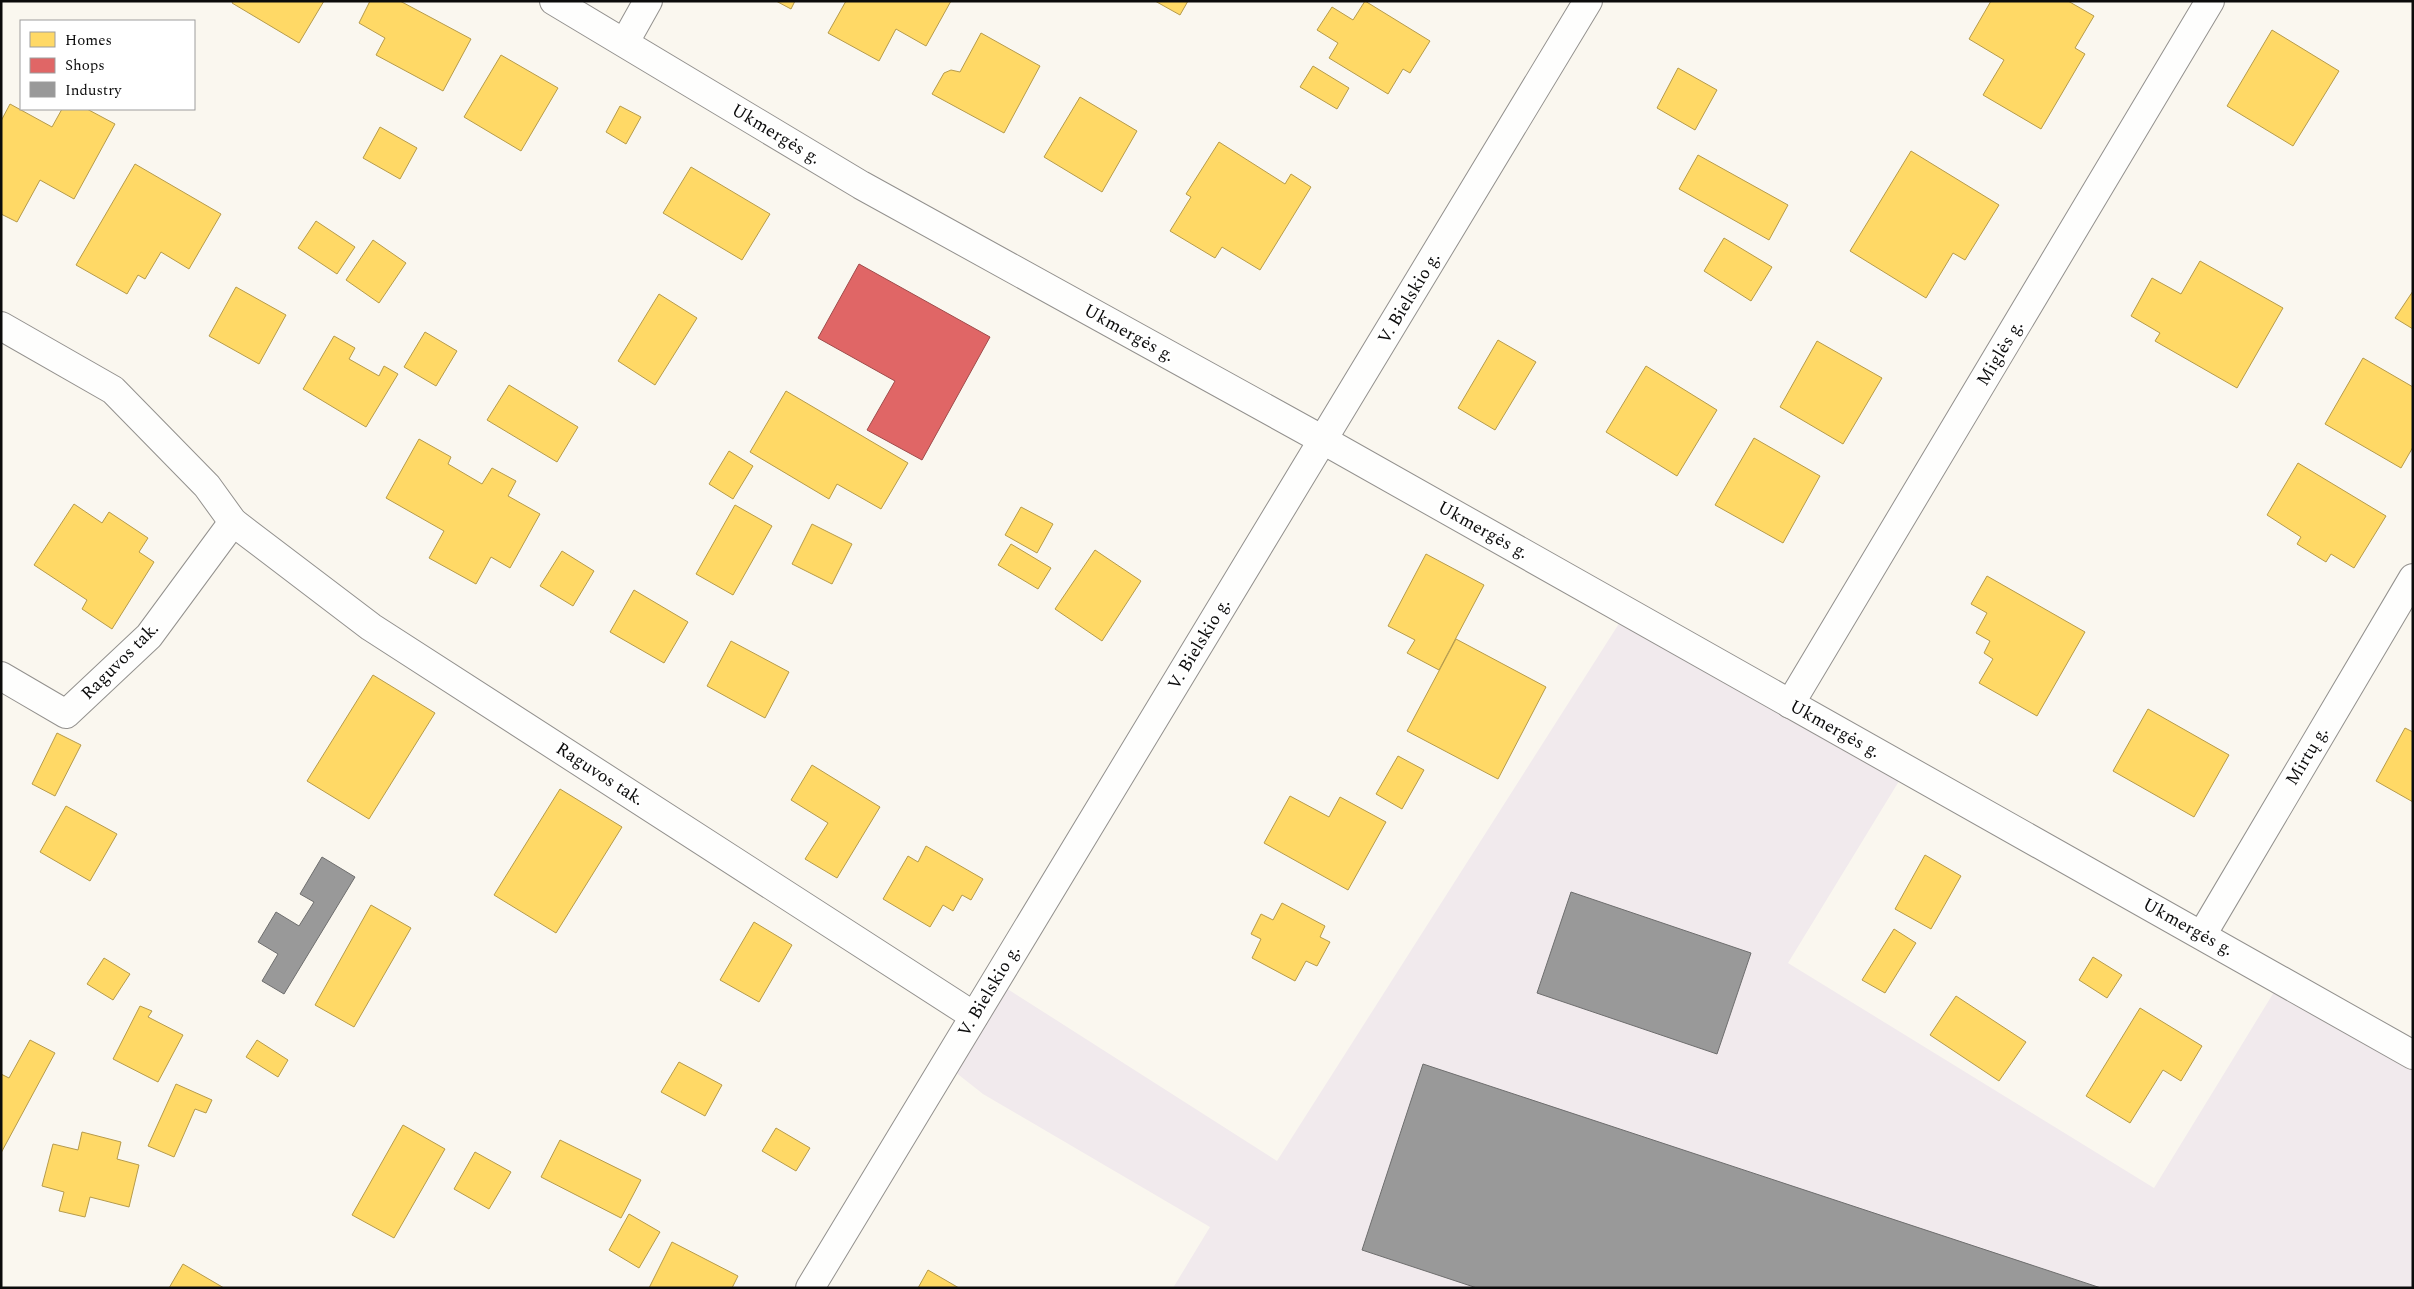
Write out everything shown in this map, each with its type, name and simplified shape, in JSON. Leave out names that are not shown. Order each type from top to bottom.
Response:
[{"type":"street","name":"Ukmergės g.","points":[[554,1],[861,185],[1323,440],[2413,1055]]},
{"type":"street","points":[[625,42],[648,1]]},
{"type":"street","name":"V. Bielskio g.","points":[[810,1288],[1588,1]]},
{"type":"street","name":"Miglės g.","points":[[1790,704],[2210,1]]},
{"type":"street","name":"Raguvos tak.","points":[[1,326],[113,390],[207,486],[234,522],[371,627],[974,1016]]},
{"type":"street","name":"Raguvos tak.","points":[[1,676],[66,714],[149,636],[234,522]]},
{"type":"street","name":"Mirtų g.","points":[[2202,935],[2413,578]]},
{"type":"shaded area","points":[[1627,611],[1907,768],[1788,963],[2154,1188],[2282,979],[2413,1053],[2413,1288],[1173,1288],[1210,1227],[983,1094],[945,1064],[995,981],[1277,1161]]},
{"type":"building: Homes","points":[[233,1],[324,1],[299,43],[232,3]]},
{"type":"building: Homes","points":[[370,1],[400,1],[471,39],[443,91],[376,55],[385,38],[359,23]]},
{"type":"building: Homes","points":[[776,1],[795,1],[791,9]]},
{"type":"building: Homes","points":[[846,1],[951,1],[926,46],[896,29],[879,61],[828,33]]},
{"type":"building: Homes","points":[[1155,1],[1188,1],[1180,15]]},
{"type":"building: Homes","points":[[1365,1],[1430,41],[1410,73],[1403,69],[1388,94],[1329,58],[1338,43],[1317,30],[1332,7],[1353,20]]},
{"type":"building: Homes","points":[[1991,1],[2068,1],[2094,16],[2075,48],[2085,54],[2041,129],[1983,95],[2004,60],[1969,39]]},
{"type":"building: Homes","points":[[2272,30],[2339,71],[2293,146],[2227,106]]},
{"type":"building: Homes","points":[[981,33],[1040,66],[1004,133],[932,94],[944,73],[951,70],[960,72]]},
{"type":"building: Homes","points":[[501,55],[558,88],[521,151],[464,117]]},
{"type":"building: Homes","points":[[1313,66],[1349,88],[1337,109],[1300,87]]},
{"type":"building: Homes","points":[[1678,68],[1717,90],[1695,130],[1657,108]]},
{"type":"building: Homes","points":[[1080,97],[1137,131],[1102,192],[1044,157]]},
{"type":"building: Homes","points":[[10,104],[52,127],[61,110],[89,110],[115,124],[74,199],[40,180],[17,222],[1,214],[1,121]]},
{"type":"building: Homes","points":[[620,106],[641,117],[626,144],[606,132]]},
{"type":"building: Homes","points":[[380,127],[417,148],[400,179],[363,158]]},
{"type":"building: Homes","points":[[1219,142],[1285,184],[1291,174],[1311,187],[1260,270],[1222,247],[1215,258],[1170,231],[1191,197],[1186,194]]},
{"type":"building: Homes","points":[[1911,151],[1999,205],[1965,260],[1953,253],[1926,298],[1850,251]]},
{"type":"building: Homes","points":[[1698,155],[1788,205],[1769,240],[1679,189]]},
{"type":"building: Homes","points":[[135,164],[221,214],[189,269],[161,252],[145,279],[138,275],[127,294],[76,265]]},
{"type":"building: Homes","points":[[691,167],[770,214],[742,260],[663,213]]},
{"type":"building: Homes","points":[[316,221],[355,247],[337,274],[298,248]]},
{"type":"building: Homes","points":[[1724,238],[1772,267],[1751,301],[1704,271]]},
{"type":"building: Homes","points":[[373,240],[406,263],[379,303],[346,280]]},
{"type":"building: Homes","points":[[2200,261],[2283,308],[2237,388],[2155,341],[2160,333],[2131,316],[2152,278],[2181,294]]},
{"type":"building: Homes","points":[[236,287],[286,315],[259,364],[209,336]]},
{"type":"building: Homes","points":[[2413,291],[2413,329],[2395,318]]},
{"type":"building: Homes","points":[[659,294],[697,318],[655,385],[618,361]]},
{"type":"building: Homes","points":[[425,332],[457,351],[436,386],[404,367]]},
{"type":"building: Homes","points":[[334,336],[355,348],[349,359],[379,376],[384,366],[398,374],[366,427],[303,389]]},
{"type":"building: Homes","points":[[1498,340],[1536,362],[1495,430],[1458,408]]},
{"type":"building: Homes","points":[[1817,341],[1882,378],[1843,444],[1780,407]]},
{"type":"building: Homes","points":[[2363,358],[2413,387],[2413,447],[2401,468],[2325,424]]},
{"type":"building: Homes","points":[[1646,366],[1717,410],[1677,476],[1606,432]]},
{"type":"building: Homes","points":[[509,385],[578,427],[557,462],[487,420]]},
{"type":"building: Homes","points":[[786,391],[908,463],[881,509],[837,484],[829,499],[750,452]]},
{"type":"building: Homes","points":[[1754,438],[1820,476],[1783,543],[1715,505]]},
{"type":"building: Homes","points":[[419,439],[451,457],[448,464],[482,484],[492,468],[516,481],[508,496],[540,514],[510,568],[491,557],[476,584],[429,558],[444,531],[386,498]]},
{"type":"building: Homes","points":[[729,451],[753,466],[733,499],[709,484]]},
{"type":"building: Homes","points":[[2298,463],[2386,516],[2354,568],[2331,554],[2326,562],[2297,544],[2301,537],[2267,515]]},
{"type":"building: Homes","points":[[74,504],[102,523],[109,512],[148,538],[139,552],[154,562],[112,629],[82,609],[87,600],[34,565]]},
{"type":"building: Homes","points":[[735,505],[772,526],[733,595],[696,574]]},
{"type":"building: Homes","points":[[1021,507],[1053,524],[1037,553],[1005,535]]},
{"type":"building: Homes","points":[[812,524],[852,544],[832,584],[792,564]]},
{"type":"building: Homes","points":[[1011,544],[1051,568],[1038,589],[998,565]]},
{"type":"building: Homes","points":[[1095,550],[1141,581],[1102,641],[1055,609]]},
{"type":"building: Homes","points":[[562,551],[594,571],[573,606],[540,586]]},
{"type":"building: Homes","points":[[1426,554],[1484,585],[1439,670],[1407,653],[1415,640],[1388,626]]},
{"type":"building: Homes","points":[[1987,576],[2085,632],[2037,716],[1979,683],[1993,659],[1984,653],[1990,641],[1976,633],[1987,613],[1971,604]]},
{"type":"building: Homes","points":[[634,590],[688,622],[664,663],[610,632]]},
{"type":"building: Homes","points":[[1456,639],[1546,687],[1498,779],[1407,731]]},
{"type":"building: Homes","points":[[731,641],[789,672],[765,718],[707,686]]},
{"type":"building: Homes","points":[[373,675],[435,713],[369,819],[307,781]]},
{"type":"building: Homes","points":[[2148,709],[2229,755],[2194,817],[2113,771]]},
{"type":"building: Homes","points":[[2405,728],[2413,732],[2413,802],[2376,781]]},
{"type":"building: Homes","points":[[57,733],[81,745],[55,796],[32,784]]},
{"type":"building: Homes","points":[[1398,756],[1424,770],[1402,809],[1376,794]]},
{"type":"building: Homes","points":[[812,765],[880,807],[837,878],[805,859],[828,823],[791,800]]},
{"type":"building: Homes","points":[[560,789],[622,827],[556,933],[494,895]]},
{"type":"building: Homes","points":[[1290,796],[1329,817],[1340,797],[1386,822],[1348,890],[1264,843]]},
{"type":"building: Homes","points":[[66,806],[117,834],[90,881],[40,852]]},
{"type":"building: Homes","points":[[926,846],[983,879],[971,900],[962,895],[953,911],[943,905],[930,927],[883,899],[908,856],[918,862]]},
{"type":"building: Homes","points":[[1925,855],[1961,876],[1931,929],[1895,909]]},
{"type":"building: Homes","points":[[1282,903],[1325,926],[1320,937],[1330,942],[1317,966],[1306,961],[1295,981],[1252,958],[1261,939],[1251,934],[1261,914],[1273,920]]},
{"type":"building: Homes","points":[[371,905],[411,928],[354,1027],[315,1005]]},
{"type":"building: Homes","points":[[754,922],[792,945],[759,1002],[720,980]]},
{"type":"building: Homes","points":[[1894,929],[1916,943],[1885,993],[1862,980]]},
{"type":"building: Homes","points":[[2093,957],[2122,975],[2107,998],[2079,980]]},
{"type":"building: Homes","points":[[104,958],[130,974],[113,1000],[87,984]]},
{"type":"building: Homes","points":[[1956,996],[2026,1042],[1999,1081],[1930,1035]]},
{"type":"building: Homes","points":[[140,1006],[152,1011],[148,1017],[183,1035],[158,1082],[113,1059]]},
{"type":"building: Homes","points":[[2140,1008],[2202,1046],[2181,1081],[2163,1070],[2130,1123],[2086,1096]]},
{"type":"building: Homes","points":[[30,1040],[55,1053],[1,1153],[1,1074],[9,1078]]},
{"type":"building: Homes","points":[[257,1040],[288,1060],[278,1077],[246,1057]]},
{"type":"building: Homes","points":[[679,1062],[722,1085],[705,1116],[661,1092]]},
{"type":"building: Homes","points":[[176,1084],[212,1100],[206,1113],[195,1109],[174,1157],[148,1146]]},
{"type":"building: Homes","points":[[403,1125],[445,1149],[394,1238],[352,1215]]},
{"type":"building: Homes","points":[[776,1128],[810,1148],[796,1171],[762,1151]]},
{"type":"building: Homes","points":[[82,1132],[121,1142],[117,1159],[139,1165],[129,1207],[90,1197],[85,1217],[59,1211],[64,1192],[42,1186],[53,1144],[78,1150]]},
{"type":"building: Homes","points":[[560,1140],[641,1180],[621,1218],[541,1177]]},
{"type":"building: Homes","points":[[475,1152],[511,1172],[489,1209],[454,1189]]},
{"type":"building: Homes","points":[[629,1214],[660,1232],[639,1268],[609,1250]]},
{"type":"building: Homes","points":[[672,1242],[738,1276],[732,1288],[649,1288]]},
{"type":"building: Homes","points":[[183,1264],[224,1288],[169,1288]]},
{"type":"building: Homes","points":[[928,1270],[959,1288],[918,1288]]},
{"type":"building: Shops","points":[[859,264],[990,337],[922,460],[867,430],[895,381],[818,338]]},
{"type":"building: Industry","points":[[322,857],[355,877],[284,994],[262,981],[278,954],[258,942],[276,912],[299,926],[314,902],[300,894]]},
{"type":"building: Industry","points":[[1571,892],[1751,953],[1717,1054],[1537,993]]},
{"type":"building: Industry","points":[[1423,1064],[2101,1288],[1477,1288],[1362,1250]]}]
